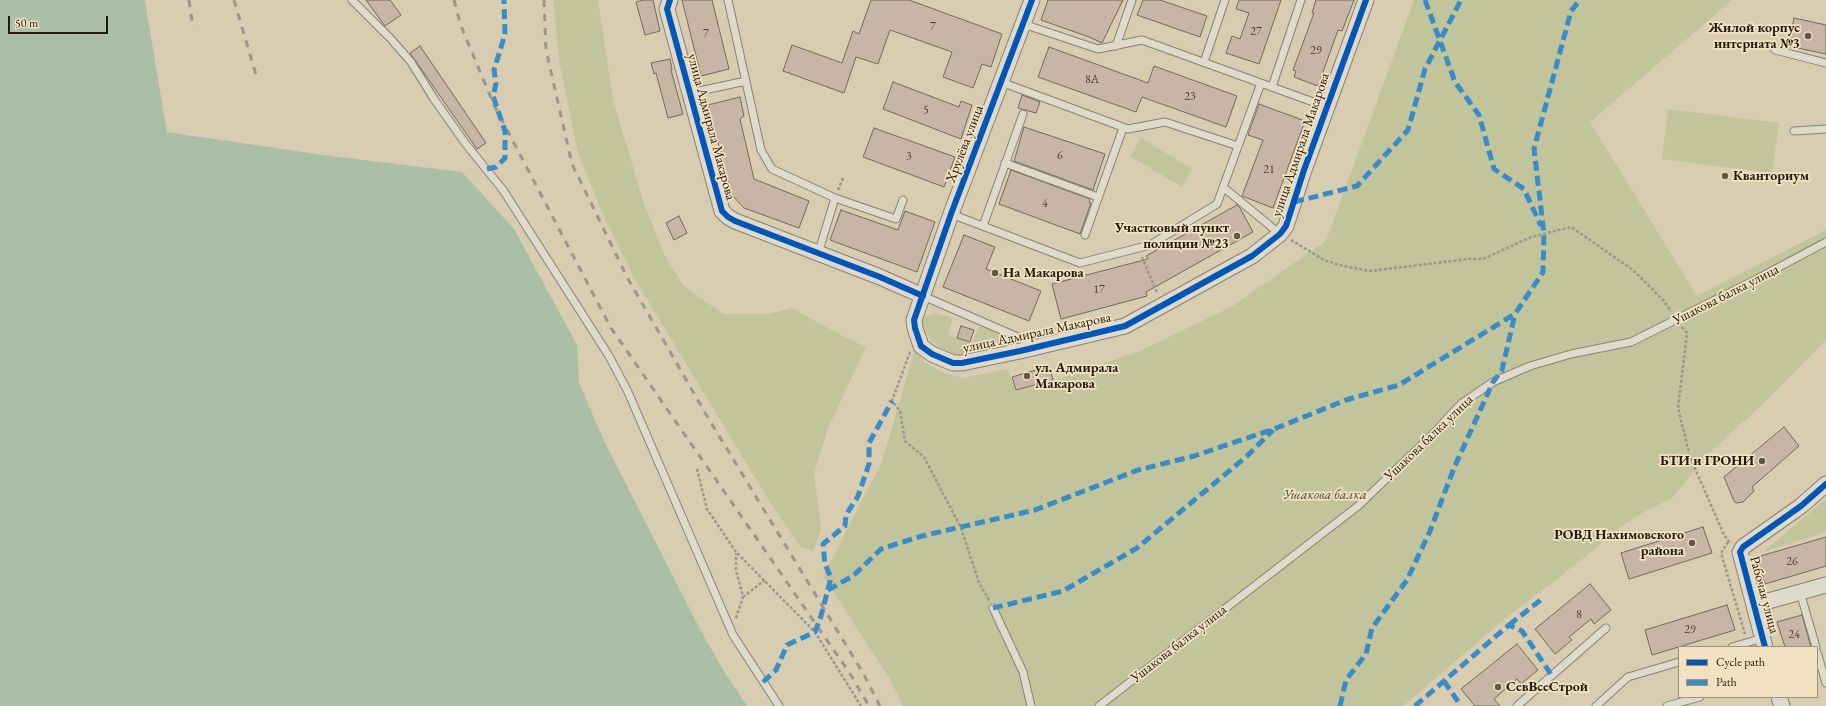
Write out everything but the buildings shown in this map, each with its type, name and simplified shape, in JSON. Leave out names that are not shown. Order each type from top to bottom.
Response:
[{"type":"street","name":"улица Адмирала Макарова","points":[[670,0],[667,9],[722,211],[735,221],[880,277],[923,296]]},
{"type":"street","name":"Хрулёва улица","points":[[923,296],[1032,0]]},
{"type":"street","name":"улица Адмирала Макарова","points":[[916,335],[921,346],[926,350],[953,363],[962,363],[1040,347],[1124,326],[1252,256],[1280,234],[1286,226],[1304,170],[1366,0]]},
{"type":"street","points":[[916,335],[914,320],[923,296]]},
{"type":"street","points":[[1735,546],[1801,506],[1826,484]]},
{"type":"street","name":"Рабочая улица","points":[[1735,546],[1740,555],[1764,642]]},
{"type":"street","points":[[1754,605],[1826,585]]},
{"type":"lane","points":[[352,0],[391,39],[411,62],[434,99],[465,143],[503,190],[609,356],[628,392],[731,630],[778,706]]},
{"type":"lane","points":[[728,0],[761,150],[772,168],[835,198],[896,219],[903,200]]},
{"type":"lane","points":[[1116,46],[1132,0]]},
{"type":"lane","points":[[1204,62],[1225,1],[1216,0]]},
{"type":"lane","points":[[1272,87],[1301,0]]},
{"type":"lane","points":[[1023,24],[1098,49],[1142,40],[1327,107]]},
{"type":"lane","points":[[1775,50],[1826,63]]},
{"type":"lane","points":[[689,94],[746,81]]},
{"type":"lane","points":[[1001,82],[1123,128],[1128,129],[1165,122],[1238,146]]},
{"type":"lane","points":[[952,214],[1080,263],[1150,245],[1217,204],[1261,83]]},
{"type":"lane","points":[[983,226],[1023,114]]},
{"type":"lane","points":[[1085,234],[1123,128]]},
{"type":"lane","points":[[1794,131],[1826,129]]},
{"type":"lane","points":[[1005,163],[1098,196]]},
{"type":"lane","points":[[1223,187],[1280,234]]},
{"type":"lane","points":[[818,254],[835,198]]},
{"type":"lane","name":"Ушакова балка улица","points":[[1099,706],[1358,506],[1432,435],[1461,404],[1494,382],[1530,366],[1571,354],[1631,342],[1746,285],[1826,242]]},
{"type":"lane","points":[[923,296],[1040,347]]},
{"type":"lane","points":[[1800,592],[1816,646]]},
{"type":"lane","points":[[993,608],[1022,672],[1031,706]]},
{"type":"lane","points":[[1517,706],[1606,628]]},
{"type":"lane","points":[[1735,646],[1748,642],[1764,642]]},
{"type":"lane","points":[[1818,655],[1826,683]]},
{"type":"lane","points":[[1596,706],[1628,677],[1678,662]]},
{"type":"lane","points":[[1667,706],[1696,698]]},
{"type":"path","points":[[1280,234],[1324,260],[1343,266],[1370,271],[1469,259],[1483,259],[1532,237],[1571,227],[1634,270],[1664,301],[1676,320],[1687,333],[1678,408],[1690,457],[1735,546],[1721,553],[1748,642]]},
{"type":"path","points":[[1138,248],[1157,293]]},
{"type":"path","points":[[916,335],[892,401],[900,411],[905,441],[924,457],[961,528],[979,583],[993,608]]},
{"type":"path","points":[[697,469],[707,509],[736,552],[815,632],[861,706]]},
{"type":"path","points":[[736,552],[736,570],[743,597]]},
{"type":"path","points":[[731,630],[743,597],[765,580]]},
{"type":"green space","points":[[553,0],[598,0],[613,100],[644,204],[666,258],[683,285],[723,314],[769,314],[792,308],[842,336],[866,347],[828,428],[814,474],[821,529],[813,551],[801,547],[771,504],[633,276],[602,212],[578,153],[560,65]]},
{"type":"green space","name":"Ушакова балка","points":[[1414,0],[1732,0],[1590,122],[1697,296],[1826,230],[1826,340],[1767,400],[1704,458],[1672,498],[1640,514],[1614,532],[1585,557],[1501,622],[1403,706],[903,706],[890,679],[823,576],[882,462],[915,349],[923,362],[944,373],[964,378],[1007,369],[1016,391],[1053,381],[1140,351],[1231,307],[1326,241]]},
{"type":"green space","points":[[1668,109],[1779,123],[1772,173],[1662,159]]},
{"type":"green space","points":[[1141,138],[1192,169],[1182,187],[1130,156]]},
{"type":"green space","points":[[935,313],[953,318],[948,335],[972,344],[979,326],[1019,341],[969,358],[956,357],[932,342],[927,333],[921,318]]},
{"type":"green space","points":[[1826,499],[1826,532],[1763,552],[1800,521]]},
{"type":"shaded area","points":[[0,0],[145,0],[167,132],[323,155],[462,172],[514,229],[577,345],[579,383],[604,441],[701,631],[722,668],[747,706],[0,706]]},
{"type":"pier","points":[[145,0],[147,0],[168,130],[198,135],[199,137],[167,132]]},
{"type":"railway","points":[[189,0],[193,28]]},
{"type":"railway","points":[[234,0],[256,75]]},
{"type":"railway","points":[[454,0],[461,26],[494,105],[611,328],[849,672],[869,706]]},
{"type":"railway","points":[[544,0],[546,50],[572,164],[627,277],[707,416],[863,673],[880,706]]},
{"type":"marked path","points":[[487,169],[496,167],[505,158],[505,131],[493,96],[496,84],[494,70],[505,34],[504,0]]},
{"type":"marked path","points":[[1425,0],[1455,82],[1479,115],[1494,169],[1524,189],[1541,226]]},
{"type":"marked path","points":[[1294,202],[1357,186],[1408,130],[1425,69],[1461,0]]},
{"type":"marked path","points":[[828,590],[853,576],[881,549],[922,536],[1035,510],[1138,470],[1194,456],[1274,429],[1346,400],[1399,385],[1515,314],[1543,272],[1544,234],[1534,149],[1571,11],[1580,0]]},
{"type":"marked path","points":[[1340,706],[1346,680],[1366,654],[1372,628],[1407,580],[1430,531],[1454,468],[1493,382],[1502,370],[1515,314]]},
{"type":"marked path","points":[[763,682],[776,670],[787,645],[815,632],[821,616],[831,578],[825,564],[823,544],[845,526],[846,515],[858,496],[869,464],[869,443],[892,401]]},
{"type":"marked path","points":[[993,608],[1063,591],[1137,548],[1247,456],[1273,430]]},
{"type":"marked path","points":[[1509,625],[1543,598]]},
{"type":"marked path","points":[[1415,706],[1509,625],[1522,631],[1552,676]]},
{"type":"marked path","points":[[1444,681],[1461,706]]},
{"type":"cycle path","points":[[670,0],[667,9],[722,211],[735,221],[880,277],[923,296]]},
{"type":"cycle path","points":[[1032,0],[951,214],[914,320],[921,346],[932,354],[953,363],[962,363],[1020,351],[1125,326],[1252,256],[1280,234],[1286,226],[1304,170],[1366,0]]},
{"type":"cycle path","points":[[1765,646],[1740,552],[1743,547],[1801,506],[1826,484]]},
{"type":"place","name":"Жилой корпус интерната №3","points":[[1808,36]]},
{"type":"place","name":"Кванториум","points":[[1725,176]]},
{"type":"place","name":"Участковый пункт полиции №23","points":[[1237,236]]},
{"type":"place","name":"На Макарова","points":[[995,273]]},
{"type":"place","name":"ул. Адмирала Макарова","points":[[1027,376]]},
{"type":"place","name":"БТИ и ГРОНИ","points":[[1762,461]]},
{"type":"place","name":"РОВД Нахимовского района","points":[[1692,543]]},
{"type":"place","name":"СевВсеСтрой","points":[[1498,687]]}]
